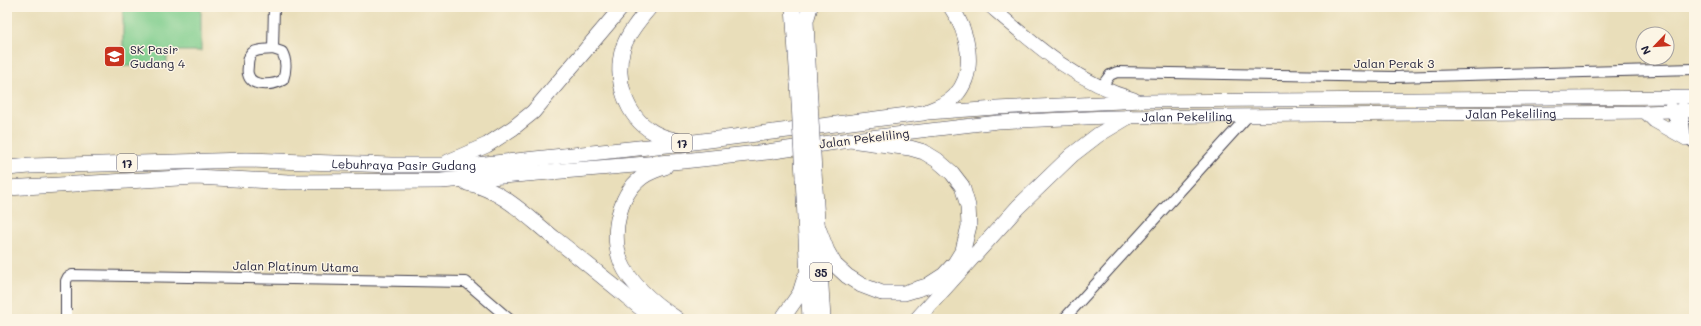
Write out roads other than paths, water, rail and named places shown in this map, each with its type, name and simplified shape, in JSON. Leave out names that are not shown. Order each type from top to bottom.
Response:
[{"type":"highway","points":[[441,164],[455,160],[487,145],[513,128],[533,112],[622,7]]},
{"type":"highway","points":[[650,7],[634,28],[624,48],[620,66],[621,86],[627,102],[634,114],[646,127],[654,133],[686,143]]},
{"type":"highway","points":[[782,319],[800,293],[804,280],[807,259],[809,174],[804,83],[793,7]]},
{"type":"highway","name":"Lebuhraya Pasir Gudang","points":[[7,168],[30,166],[247,160],[391,165],[476,165],[686,143],[923,113],[942,105],[952,98],[961,86],[965,76],[968,53],[967,40],[951,7]]},
{"type":"highway","points":[[804,83],[807,12]]},
{"type":"highway","points":[[917,319],[1018,207],[1072,155],[1098,135],[1128,117]]},
{"type":"highway","points":[[809,174],[817,225],[827,251],[839,268],[847,276],[860,285],[882,293],[904,293],[927,286],[944,275],[955,263],[962,250],[969,226],[968,206],[962,186],[952,173],[937,160],[924,152],[910,148],[850,140]]},
{"type":"highway","name":"Jalan Pekeliling","points":[[683,161],[767,152],[850,140]]},
{"type":"highway","points":[[676,319],[654,302],[632,280],[622,262],[617,245],[616,225],[620,210],[628,194],[640,180],[655,171],[683,161]]},
{"type":"highway","name":"Lebuhraya Pasir Gudang","points":[[7,188],[196,177],[289,182],[441,181],[683,161]]},
{"type":"highway","points":[[441,181],[483,186],[500,196],[654,319]]},
{"type":"highway","name":"35","points":[[817,225],[823,319]]},
{"type":"highway","name":"35","points":[[807,259],[810,319]]},
{"type":"main road","points":[[991,7],[1046,54],[1078,75],[1101,87],[1143,101]]},
{"type":"main road","name":"Jalan Pekeliling","points":[[923,113],[1143,101],[1681,97]]},
{"type":"main road","name":"Jalan Pekeliling","points":[[850,140],[998,122],[1128,117],[1682,111]]},
{"type":"main road","points":[[1645,112],[1654,121],[1690,141]]},
{"type":"street","points":[[273,50],[274,7]]},
{"type":"street","name":"Jalan Perak 3","points":[[1101,87],[1110,75],[1117,72],[1394,77],[1694,69]]},
{"type":"street","points":[[1681,97],[1682,111],[1690,141]]},
{"type":"street","points":[[1064,319],[1249,115]]},
{"type":"street","name":"Jalan Platinum Utama","points":[[66,319],[66,281],[68,277],[72,275],[466,282],[509,319]]},
{"type":"place","name":"SK Pasir Gudang 4","points":[[114,56]]}]
